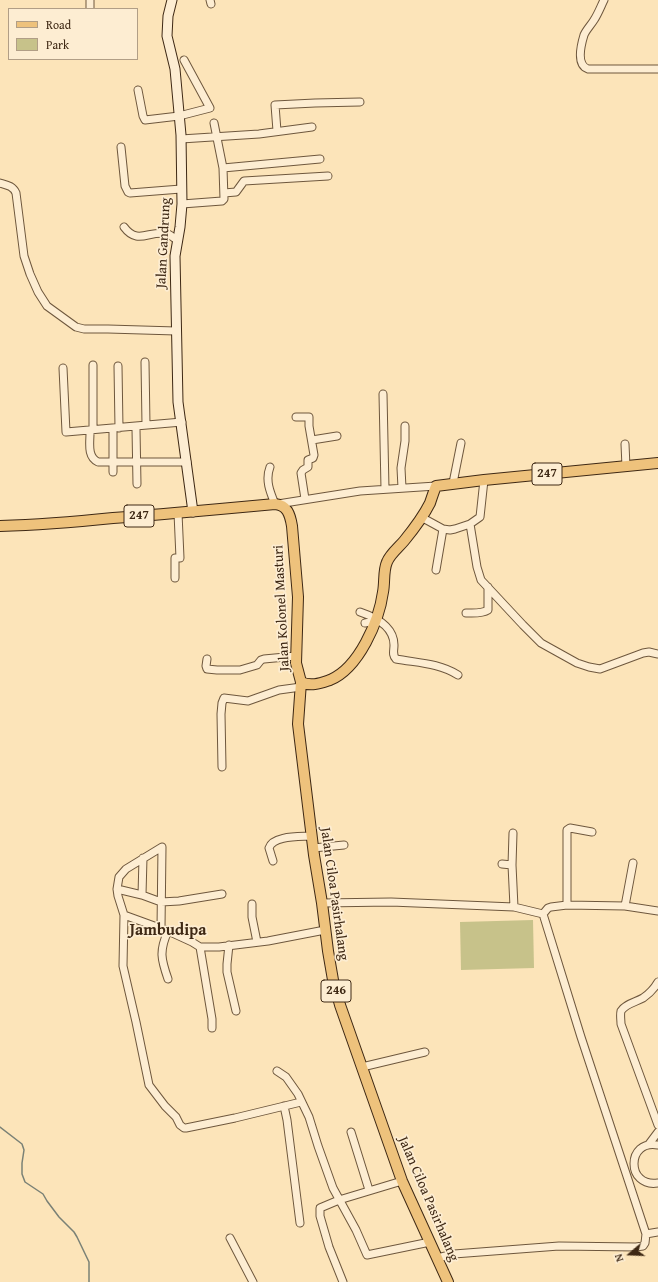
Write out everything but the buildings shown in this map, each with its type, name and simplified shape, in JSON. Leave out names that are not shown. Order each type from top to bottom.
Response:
[{"type":"main road","name":"247","points":[[436,486],[658,463]]},
{"type":"main road","name":"Jalan Kolonel Masturi","points":[[276,504],[286,508],[290,514],[292,526],[298,597],[297,668],[301,684],[317,684],[334,678],[344,672],[361,652],[384,590],[386,563],[391,555],[406,539],[430,504],[436,486]]},
{"type":"main road","name":"247","points":[[0,526],[36,525],[276,504]]},
{"type":"main road","name":"Jalan Ciloa Pasirhalang","points":[[301,684],[298,724],[313,848],[333,980],[340,1005],[402,1181],[448,1282]]},
{"type":"street","name":"Jalan Gandrung","points":[[172,0],[168,16],[167,36],[175,69],[181,139],[182,204],[175,256],[178,402],[182,422],[193,512]]},
{"type":"street","points":[[604,0],[595,19],[584,35],[580,61],[582,66],[588,69],[658,69]]},
{"type":"street","points":[[138,90],[145,120],[179,116],[210,108],[184,60]]},
{"type":"street","points":[[277,131],[275,105],[360,102]]},
{"type":"street","points":[[182,204],[222,201],[224,199],[223,168],[214,123]]},
{"type":"street","points":[[181,139],[259,134],[312,127]]},
{"type":"street","points":[[121,147],[125,186],[128,192],[181,189]]},
{"type":"street","points":[[223,168],[320,159]]},
{"type":"street","points":[[224,193],[236,192],[244,181],[328,176]]},
{"type":"street","points":[[0,183],[9,185],[16,193],[24,256],[38,292],[47,306],[76,326],[84,329],[176,331]]},
{"type":"street","points":[[124,227],[128,233],[132,235],[142,236],[167,234],[178,241]]},
{"type":"street","points":[[145,362],[146,425]]},
{"type":"street","points":[[93,365],[90,450],[92,458],[98,462],[187,462]]},
{"type":"street","points":[[113,472],[112,462],[116,430],[118,366]]},
{"type":"street","points":[[63,368],[66,432],[116,430],[146,425],[182,422]]},
{"type":"street","points":[[383,394],[385,489]]},
{"type":"street","points":[[296,417],[309,417],[314,457],[308,460],[308,467],[301,473],[305,500]]},
{"type":"street","points":[[402,488],[401,468],[405,441],[405,426]]},
{"type":"street","points":[[136,429],[137,484]]},
{"type":"street","points":[[312,440],[337,436]]},
{"type":"street","points":[[454,483],[461,442]]},
{"type":"street","points":[[625,444],[626,467]]},
{"type":"street","points":[[270,467],[268,481],[269,490],[276,504],[360,491],[436,486]]},
{"type":"street","points":[[421,517],[443,529],[455,529],[470,524],[480,517],[484,480]]},
{"type":"street","points":[[175,578],[175,558],[180,558],[178,513]]},
{"type":"street","points":[[470,524],[479,576],[488,588],[537,640],[578,663],[600,669],[644,653],[649,652],[658,654]]},
{"type":"street","points":[[436,570],[443,529]]},
{"type":"street","points":[[466,613],[486,612],[488,610],[488,588]]},
{"type":"street","points":[[360,612],[372,621],[390,630],[394,640],[393,655],[396,659],[430,664],[450,670],[458,675]]},
{"type":"street","points":[[207,659],[206,666],[208,669],[235,671],[246,669],[264,659],[296,656]]},
{"type":"street","points":[[222,767],[221,714],[224,698],[248,701],[301,684]]},
{"type":"street","points":[[567,905],[567,830],[570,828],[592,832]]},
{"type":"street","points":[[513,833],[512,865],[514,907]]},
{"type":"street","points":[[272,861],[269,848],[273,842],[279,839],[312,836]]},
{"type":"street","points":[[313,848],[344,845]]},
{"type":"street","points":[[168,979],[162,962],[164,929],[161,902],[162,848],[143,858],[122,873],[118,881],[117,889],[124,915],[123,966],[149,1085],[165,1106],[176,1117],[180,1125],[184,1128],[235,1118],[301,1102]]},
{"type":"street","points":[[142,894],[143,858]]},
{"type":"street","points":[[625,906],[633,863]]},
{"type":"street","points":[[502,864],[512,865]]},
{"type":"street","points":[[117,889],[142,894],[161,902],[179,901],[222,894]]},
{"type":"street","points":[[322,903],[392,902],[514,907],[543,914]]},
{"type":"street","points":[[252,904],[252,917],[257,942]]},
{"type":"street","points":[[543,914],[548,908],[567,905],[625,906],[658,911]]},
{"type":"street","points":[[437,1258],[454,1254],[559,1246],[636,1248],[645,1244],[646,1234],[581,1037],[543,914]]},
{"type":"street","points":[[124,915],[164,929],[200,947],[229,946],[325,930]]},
{"type":"street","points":[[229,946],[227,972],[236,1011]]},
{"type":"street","points":[[200,947],[212,1019],[212,1028]]},
{"type":"street","points":[[658,982],[649,994],[624,1007],[620,1017],[621,1024],[658,1125]]},
{"type":"street","points":[[362,1067],[425,1052]]},
{"type":"street","points":[[276,1071],[286,1077],[298,1094],[309,1117],[333,1188],[356,1230],[367,1255],[430,1242]]},
{"type":"street","points":[[284,1106],[300,1223]]},
{"type":"street","points":[[351,1132],[369,1190]]},
{"type":"street","points":[[650,1144],[658,1132]]},
{"type":"street","points":[[658,1145],[650,1144],[642,1147],[634,1160],[634,1168],[637,1175],[650,1183],[658,1183]]},
{"type":"street","points":[[344,1282],[329,1247],[319,1211],[320,1208],[369,1190],[402,1181]]},
{"type":"street","points":[[646,1234],[658,1232]]},
{"type":"street","points":[[230,1238],[252,1282]]},
{"type":"green space","points":[[533,920],[534,968],[461,970],[460,922]]},
{"type":"waterway","points":[[0,1127],[22,1144],[24,1150],[22,1174],[25,1182],[43,1194],[59,1217],[77,1237],[89,1262],[89,1282]]},
{"type":"district","name":"Jambudipa","points":[[168,931]]}]
